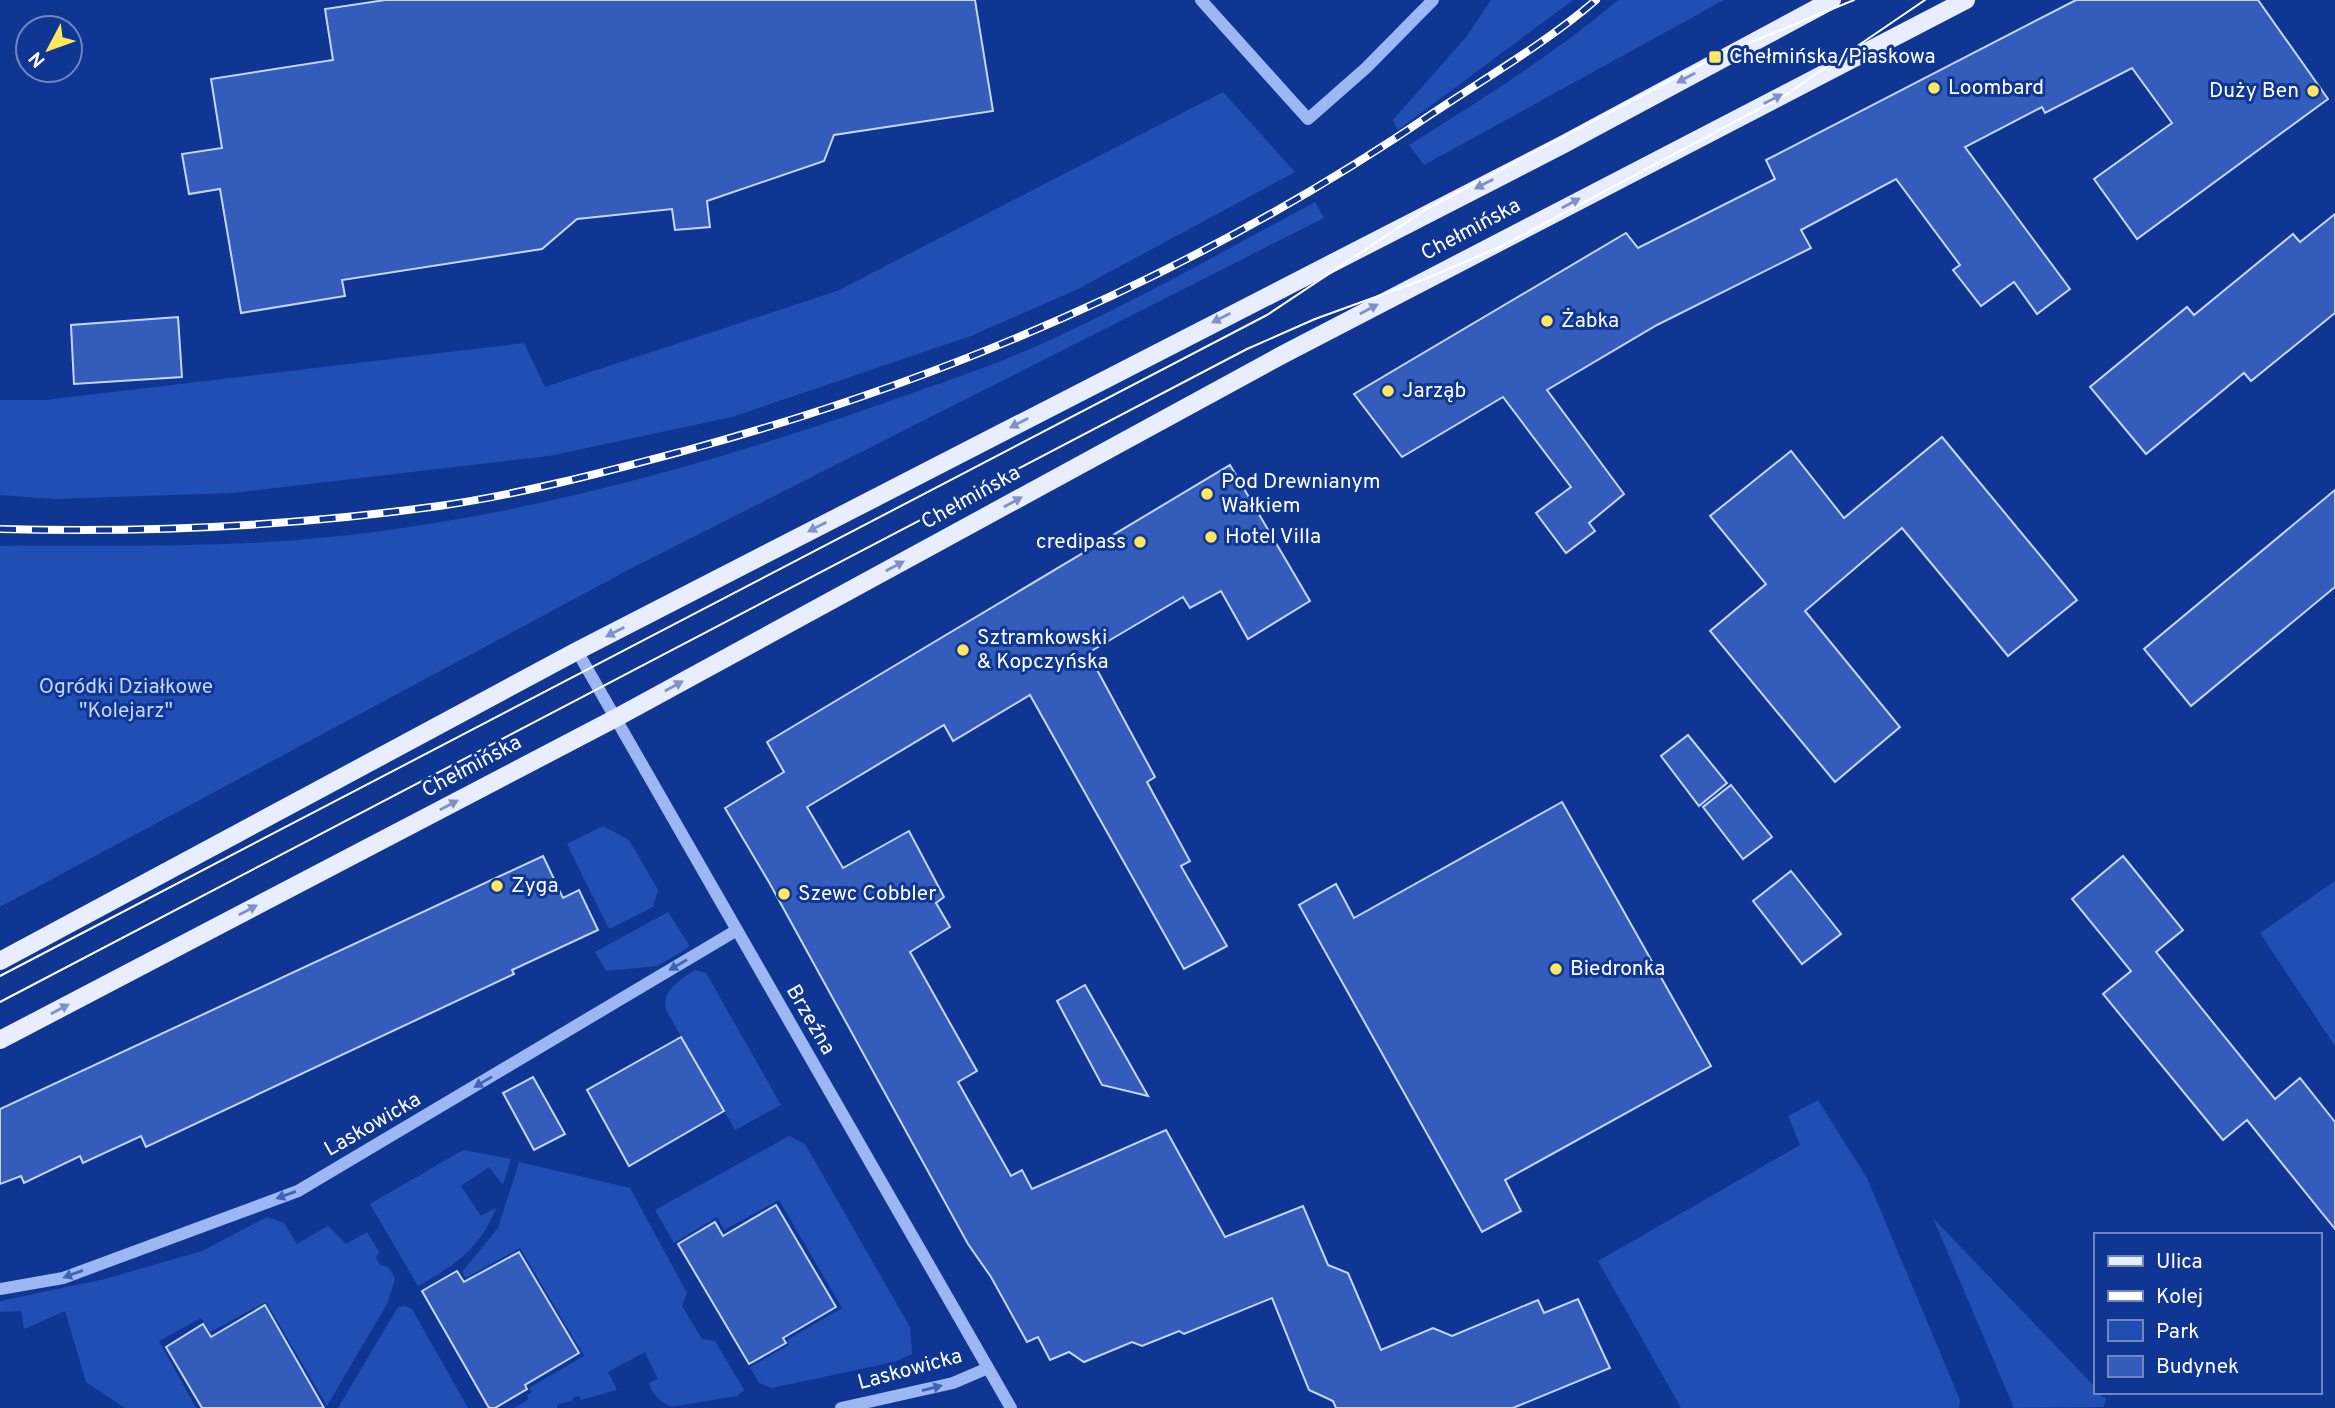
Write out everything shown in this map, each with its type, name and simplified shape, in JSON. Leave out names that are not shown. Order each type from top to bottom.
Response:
[{"type":"main road","name":"Chełmińska","points":[[0,961],[577,651],[1564,144],[1832,0]]},
{"type":"main road","name":"Chełmińska","points":[[0,1041],[614,719],[1282,355],[1966,0]]},
{"type":"street","points":[[1201,0],[1308,119],[1366,68],[1433,0]]},
{"type":"street","name":"Brzeźna","points":[[577,651],[1011,1408]]},
{"type":"street","name":"Laskowicka","points":[[0,1289],[63,1278],[298,1191],[737,930]]},
{"type":"street","name":"Laskowicka","points":[[841,1408],[953,1383],[988,1368]]},
{"type":"green space","points":[[1491,0],[1573,0],[1398,130],[1393,120],[1467,36]]},
{"type":"green space","points":[[1618,0],[1724,0],[1424,165],[1409,145],[1542,58]]},
{"type":"green space","points":[[1223,92],[1295,172],[1078,289],[971,336],[732,417],[549,456],[233,493],[53,499],[0,495],[0,400],[45,400],[524,343],[545,387],[837,291]]},
{"type":"green space","name":"Ogródki Działkowe \"Kolejarz\"","points":[[1315,202],[1324,218],[632,568],[0,907],[0,546],[149,546],[298,540],[443,522],[588,492],[659,474],[801,431],[1018,354],[1144,294]]},
{"type":"green space","points":[[603,826],[629,840],[658,890],[653,907],[609,929],[567,844]]},
{"type":"green space","points":[[2335,881],[2335,1046],[2260,933]]},
{"type":"green space","points":[[668,912],[689,945],[688,948],[657,966],[606,971],[595,952]]},
{"type":"green space","points":[[695,970],[706,973],[781,1105],[735,1130],[666,1010],[665,1002],[669,991]]},
{"type":"green space","points":[[1818,1100],[1867,1178],[1960,1400],[1959,1408],[1681,1408],[1598,1261],[1800,1145],[1788,1116]]},
{"type":"green space","points":[[789,1136],[805,1144],[910,1327],[912,1354],[894,1362],[772,1388],[759,1383],[750,1367],[789,1345],[787,1340],[842,1308],[779,1200],[724,1230],[717,1217],[674,1243],[655,1210]]},
{"type":"green space","points":[[463,1150],[511,1159],[503,1185],[489,1167],[461,1186],[481,1216],[496,1208],[482,1235],[464,1255],[418,1286],[370,1204]]},
{"type":"green space","points":[[519,1162],[630,1188],[687,1293],[682,1306],[702,1339],[715,1341],[744,1390],[737,1396],[672,1407],[658,1398],[650,1387],[649,1383],[658,1379],[645,1352],[608,1372],[617,1390],[580,1400],[580,1396],[573,1397],[573,1401],[558,1404],[557,1408],[514,1408],[529,1399],[527,1395],[532,1392],[529,1388],[584,1356],[520,1248],[466,1278],[462,1272],[498,1228]]},
{"type":"green space","points":[[267,1217],[284,1223],[297,1244],[328,1226],[346,1244],[367,1232],[379,1252],[376,1258],[380,1265],[388,1267],[395,1279],[388,1302],[327,1406],[266,1302],[210,1332],[201,1318],[159,1341],[196,1408],[125,1408],[86,1382],[65,1311],[24,1329],[21,1311],[0,1312],[0,1301],[105,1279],[202,1251]]},
{"type":"green space","points":[[1933,1218],[2094,1386],[2094,1394],[2106,1398],[2104,1407],[2014,1408]]},
{"type":"green space","points":[[406,1306],[412,1309],[468,1408],[338,1408],[398,1307]]},
{"type":"building","points":[[385,0],[975,0],[993,111],[834,135],[824,161],[707,201],[710,227],[675,230],[672,209],[577,219],[542,249],[342,280],[345,296],[241,313],[220,189],[189,194],[182,154],[222,148],[211,79],[333,60],[325,9]]},
{"type":"building","points":[[2076,0],[2258,0],[2328,99],[2137,239],[2094,179],[2172,123],[2132,68],[2045,113],[2042,107],[1965,147],[2070,289],[2037,314],[2014,282],[1981,306],[1953,270],[1960,265],[1896,179],[1801,230],[1811,248],[1657,325],[1547,390],[1624,494],[1589,523],[1595,531],[1566,553],[1536,513],[1571,487],[1503,397],[1402,457],[1354,394],[1626,233],[1638,248],[1775,179],[1766,160]]},
{"type":"building","points":[[2335,214],[2335,313],[2251,381],[2244,373],[2146,454],[2090,387],[2187,307],[2194,315],[2293,234],[2300,242]]},
{"type":"building","points":[[178,317],[182,377],[74,384],[71,325]]},
{"type":"building","points":[[1942,437],[2077,600],[2008,656],[1902,528],[1805,611],[1900,727],[1835,782],[1710,631],[1766,584],[1710,516],[1791,451],[1844,518]]},
{"type":"building","points":[[1230,465],[1310,601],[1248,639],[1221,591],[1190,608],[1183,597],[1088,653],[1155,777],[1147,782],[1190,861],[1181,866],[1227,946],[1184,969],[1030,695],[953,741],[944,725],[807,807],[843,868],[909,831],[944,897],[936,903],[950,927],[910,952],[977,1071],[958,1082],[1011,1176],[1022,1170],[1032,1189],[1166,1130],[1225,1237],[1303,1206],[1328,1265],[1348,1273],[1381,1350],[1433,1328],[1452,1336],[1538,1300],[1544,1313],[1578,1299],[1610,1368],[1513,1408],[1336,1408],[1333,1401],[1309,1390],[1272,1298],[1184,1334],[1179,1331],[1142,1346],[1132,1342],[1084,1362],[1069,1352],[1050,1360],[1038,1337],[1027,1342],[991,1277],[968,1244],[770,884],[725,808],[784,772],[767,742]]},
{"type":"building","points":[[2335,490],[2335,587],[2191,706],[2144,649]]},
{"type":"building","points":[[1688,735],[1727,783],[1699,806],[1661,756]]},
{"type":"building","points":[[1731,785],[1772,837],[1743,859],[1703,807]]},
{"type":"building","name":"Biedronka","points":[[1562,802],[1711,1066],[1505,1180],[1521,1211],[1482,1232],[1299,905],[1336,884],[1354,918]]},
{"type":"building","points":[[543,856],[563,898],[579,890],[598,930],[512,970],[514,974],[146,1147],[141,1136],[83,1163],[80,1156],[24,1183],[21,1176],[0,1184],[0,1109]]},
{"type":"building","points":[[2123,856],[2183,930],[2156,952],[2275,1099],[2300,1078],[2335,1122],[2335,1229],[2247,1120],[2223,1140],[2103,994],[2131,971],[2072,899]]},
{"type":"building","points":[[1791,871],[1841,934],[1802,964],[1753,901]]},
{"type":"building","points":[[1085,985],[1148,1096],[1102,1085],[1057,1001]]},
{"type":"building","points":[[681,1037],[724,1111],[629,1166],[587,1090]]},
{"type":"building","points":[[533,1077],[565,1134],[534,1150],[503,1093]]},
{"type":"building","points":[[776,1205],[836,1307],[783,1338],[786,1343],[749,1364],[678,1244],[715,1222],[723,1236]]},
{"type":"building","points":[[519,1252],[579,1353],[525,1385],[527,1389],[495,1408],[489,1408],[422,1291],[457,1271],[464,1282]]},
{"type":"building","points":[[265,1305],[324,1408],[202,1408],[166,1347],[203,1324],[211,1337]]},
{"type":"tram line","points":[[0,976],[1267,315],[1428,208],[1715,57],[1854,0]]},
{"type":"tram line","points":[[0,1002],[1247,349],[1315,319],[1425,279],[1502,246],[1787,94],[1925,0]]},
{"type":"railway","points":[[0,529],[165,529],[329,519],[439,506],[597,474],[789,420],[886,388],[982,352],[1076,312],[1258,221],[1347,169],[1537,45],[1596,0]]},
{"type":"place","name":"Chełmińska/Piaskowa","points":[[1715,57]]},
{"type":"place","name":"Loombard","points":[[1934,88]]},
{"type":"place","name":"Duży Ben","points":[[2313,91]]},
{"type":"place","name":"Żabka","points":[[1547,321]]},
{"type":"place","name":"Jarząb","points":[[1388,391]]},
{"type":"place","name":"Pod Drewnianym Wałkiem","points":[[1207,494]]},
{"type":"place","name":"Hotel Villa","points":[[1211,537]]},
{"type":"place","name":"credipass","points":[[1140,542]]},
{"type":"place","name":"Sztramkowski & Kopczyńska","points":[[963,650]]},
{"type":"place","name":"Zyga","points":[[497,886]]},
{"type":"place","name":"Szewc Cobbler","points":[[784,894]]},
{"type":"place","name":"Biedronka","points":[[1556,969]]}]
